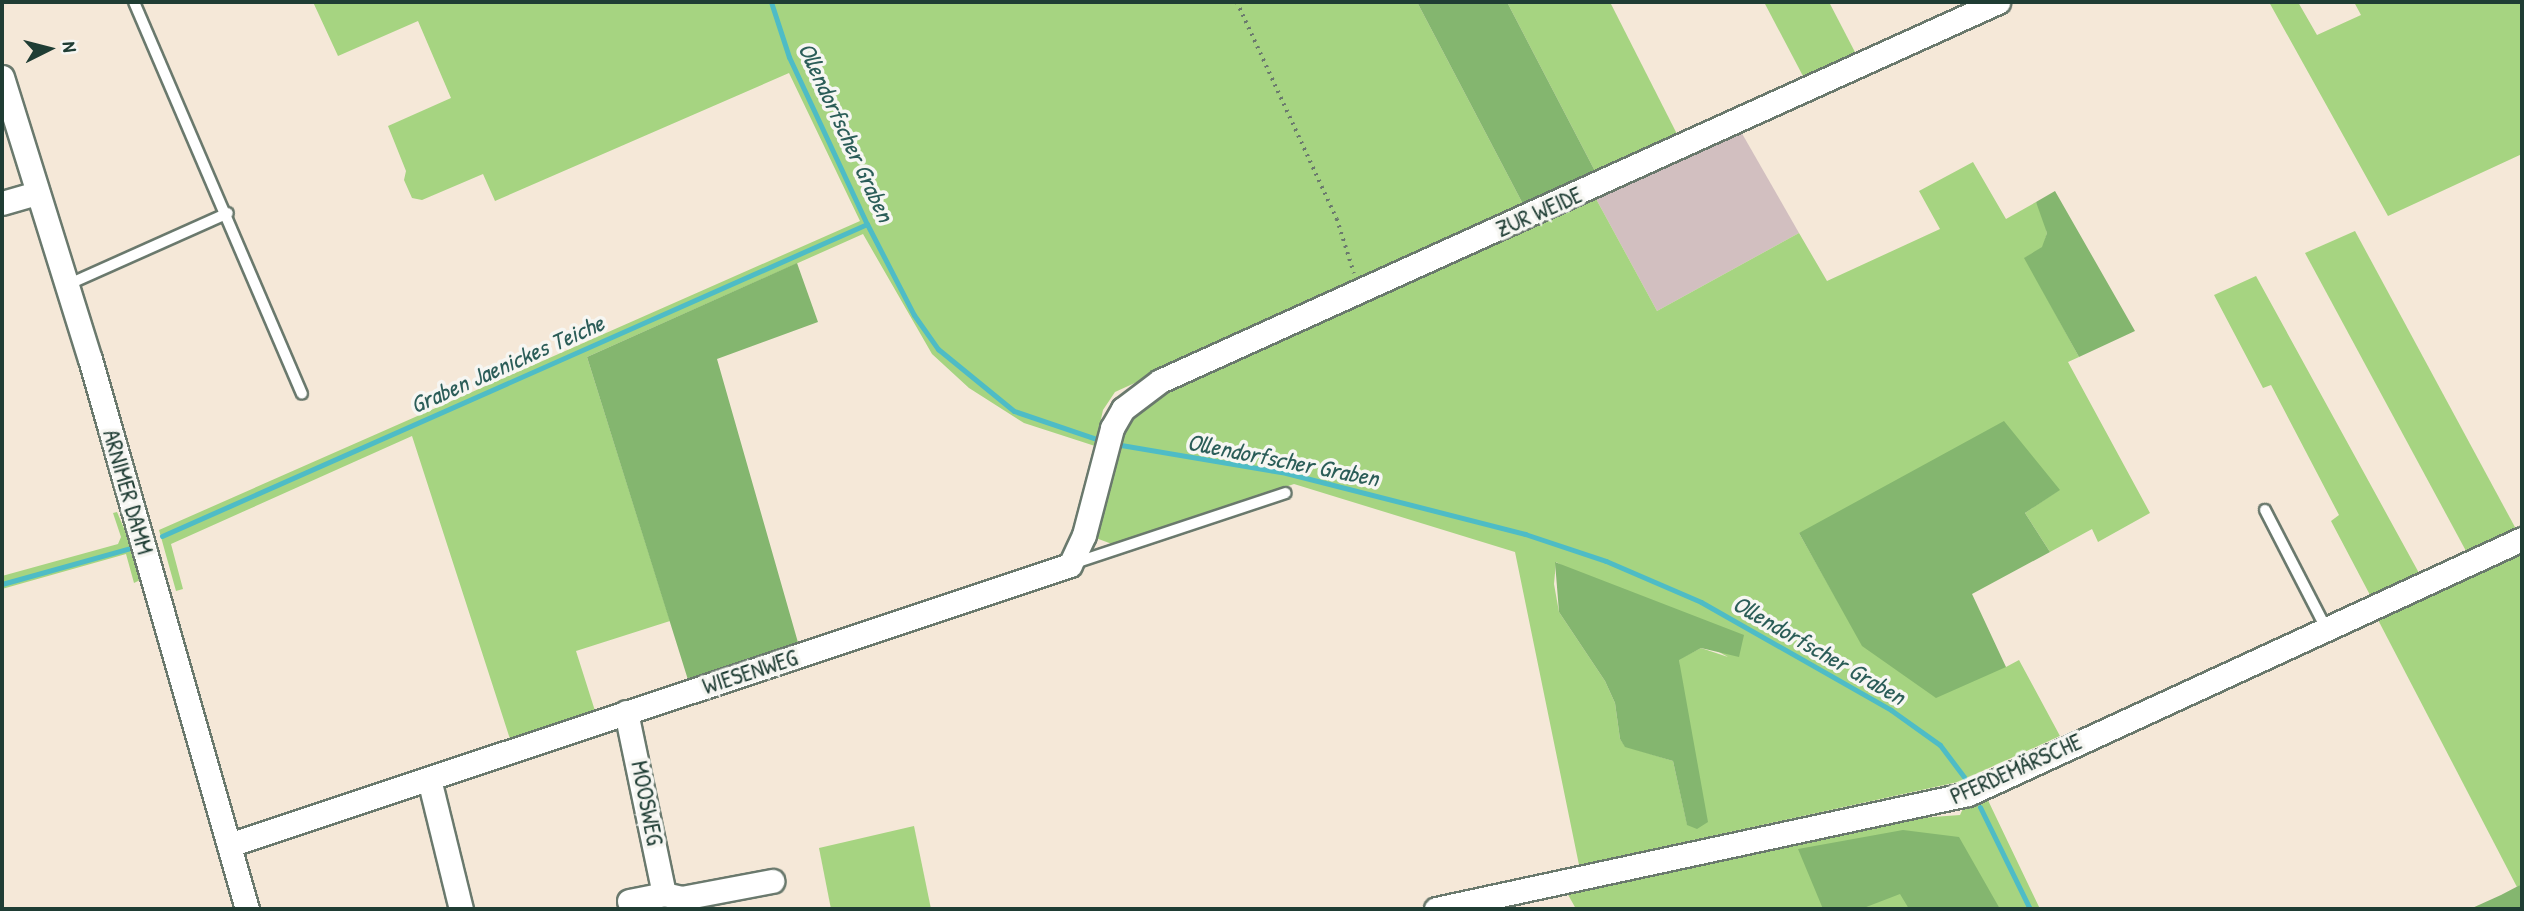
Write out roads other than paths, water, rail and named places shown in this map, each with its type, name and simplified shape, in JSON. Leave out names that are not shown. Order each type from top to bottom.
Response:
[{"type":"street","name":"ZUR WEIDE","points":[[1070,565],[1084,535],[1109,439],[1123,409],[1160,381],[1361,293],[1998,2]]},
{"type":"street","name":"ARNIMER DAMM","points":[[2,77],[67,285],[247,909]]},
{"type":"street","points":[[2,203],[38,192]]},
{"type":"street","name":"PFERDEMÄRSCHE","points":[[1436,909],[1948,801],[2522,539]]},
{"type":"street","name":"WIESENWEG","points":[[229,845],[1070,565]]},
{"type":"street","name":"MOOSWEG","points":[[626,712],[664,894]]},
{"type":"street","points":[[429,779],[461,909]]},
{"type":"street","points":[[629,901],[664,894],[682,898],[772,881]]},
{"type":"lane","points":[[134,2],[228,213],[302,394]]},
{"type":"lane","points":[[67,285],[228,213]]},
{"type":"lane","name":"WIESENWEG","points":[[1070,565],[1286,493]]},
{"type":"lane","points":[[2265,510],[2326,628]]},
{"type":"waterway","name":"Ollendorfscher Graben","points":[[771,2],[789,57],[867,224],[914,315],[938,349],[1014,411],[1102,441]]},
{"type":"waterway","name":"Graben Jaenickes Teiche","points":[[162,536],[867,224]]},
{"type":"waterway","name":"Ollendorfscher Graben","points":[[1115,444],[1286,473],[1525,534],[1606,561],[1701,602],[1891,710],[1940,745],[1964,777]]},
{"type":"waterway","name":"Graben Jaenickes Teiche","points":[[2,584],[131,548]]},
{"type":"waterway","name":"Ollendorfscher Graben","points":[[1980,807],[2030,909]]}]
